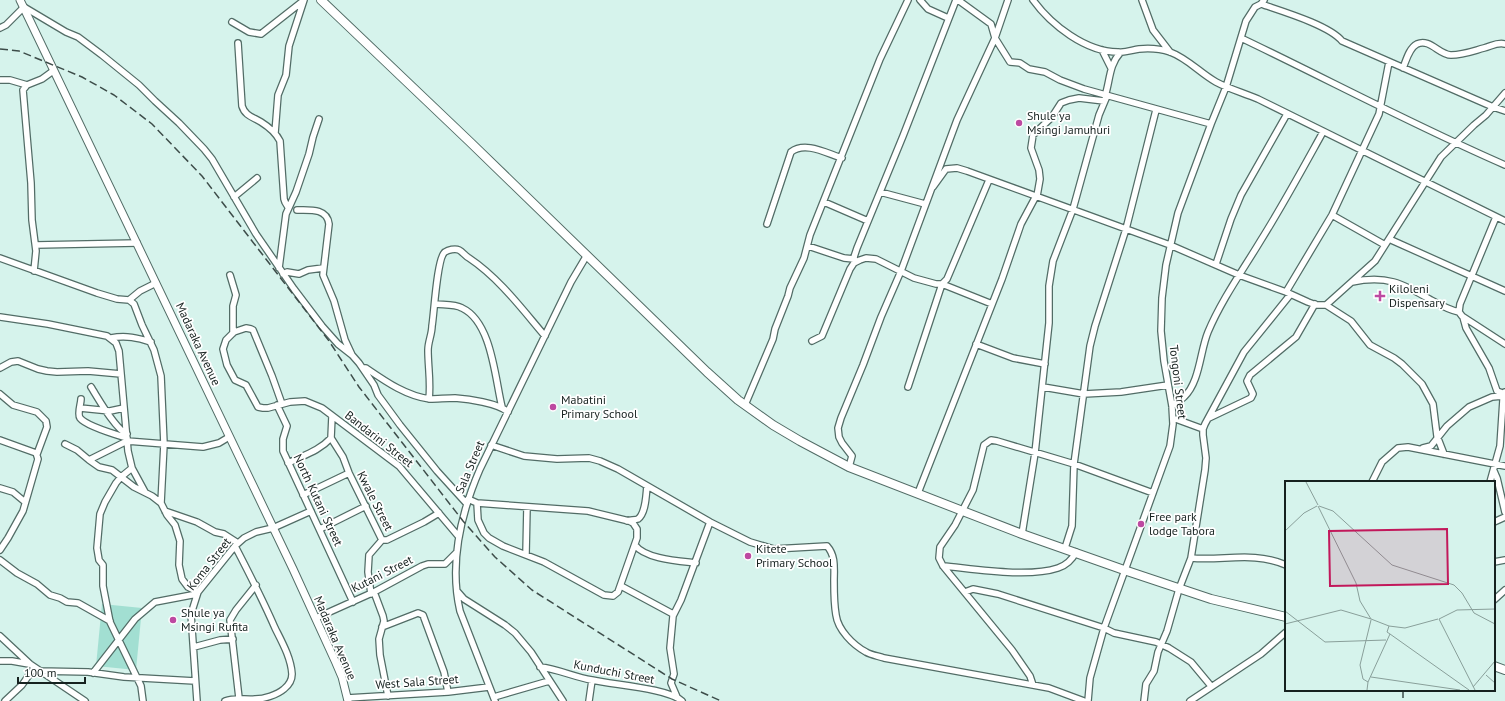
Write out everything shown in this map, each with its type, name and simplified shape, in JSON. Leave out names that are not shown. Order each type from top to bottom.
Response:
[{"type":"highway","points":[[321,0],[707,372],[745,405],[800,441],[849,467],[918,494],[962,509],[1022,534],[1179,589],[1211,599],[1285,617]]},
{"type":"highway","points":[[1495,666],[1505,670]]},
{"type":"main road","name":"Madaraka Avenue","points":[[20,0],[316,618],[342,677],[347,700]]},
{"type":"street","points":[[232,22],[249,32],[261,34],[303,0]]},
{"type":"street","points":[[275,133],[278,96],[286,75],[289,46],[303,0]]},
{"type":"street","points":[[745,405],[773,339],[775,329],[790,288],[808,246],[810,235],[842,158],[880,59],[908,0]]},
{"type":"street","points":[[920,0],[928,9],[948,18]]},
{"type":"street","points":[[812,341],[822,336],[850,269],[855,261],[857,248],[948,18],[957,0],[989,22],[995,38],[1010,62],[1020,63],[1029,68],[1045,72],[1072,85],[1106,98],[1211,124]]},
{"type":"street","points":[[849,467],[852,456],[842,443],[838,428],[881,317],[901,271],[925,204],[933,187],[944,152],[957,120],[995,38],[1008,0]]},
{"type":"street","points":[[1033,0],[1058,28],[1074,38],[1102,50],[1120,52],[1140,49],[1154,49],[1170,52],[1215,82],[1241,92],[1502,218],[1472,276],[1460,304],[1459,312]]},
{"type":"street","points":[[1142,0],[1153,30],[1170,52]]},
{"type":"street","points":[[1262,2],[1338,35],[1342,41],[1505,111]]},
{"type":"street","name":"Tongoni Street","points":[[1088,701],[1093,666],[1104,628],[1170,446],[1173,418],[1162,348],[1162,298],[1166,265],[1178,213],[1226,87],[1246,21],[1255,7],[1262,2]]},
{"type":"street","points":[[0,28],[6,25],[24,7],[66,32],[78,37],[139,86],[154,102],[179,123],[212,159],[256,234],[281,271],[322,326],[338,344],[352,355],[363,368],[378,395],[400,425],[437,472],[468,502],[588,511],[633,523],[637,529],[637,538],[621,586],[615,596],[606,596],[577,582],[544,562],[499,544],[484,533],[478,520],[477,503]]},
{"type":"street","points":[[1241,38],[1382,106],[1406,120],[1505,165]]},
{"type":"street","points":[[238,43],[241,101],[244,111],[247,115],[263,123],[275,133],[280,141],[284,202],[288,207]]},
{"type":"street","points":[[1403,68],[1409,54],[1415,46],[1419,44],[1431,45],[1442,54],[1448,55],[1465,54],[1497,43],[1505,44]]},
{"type":"street","points":[[1102,50],[1111,68]]},
{"type":"street","points":[[1022,534],[1035,453],[1049,323],[1049,286],[1053,261],[1073,209],[1099,115],[1106,98],[1111,68],[1120,52]]},
{"type":"street","points":[[1144,701],[1146,684],[1154,671],[1158,652],[1167,631],[1179,589],[1191,558],[1205,470],[1206,458],[1203,429],[1244,352],[1288,293],[1332,215],[1382,106],[1389,62]]},
{"type":"street","points":[[0,80],[10,80],[26,85],[42,79],[53,71]]},
{"type":"street","points":[[26,85],[23,93],[31,183],[32,220],[36,245],[34,271]]},
{"type":"street","points":[[1326,305],[1350,282],[1371,265],[1441,157],[1493,107],[1505,93]]},
{"type":"street","points":[[918,494],[992,304],[1021,224],[1036,196],[1040,179],[1039,170],[1031,148],[1033,135],[1052,117],[1061,103],[1079,98],[1106,98]]},
{"type":"street","points":[[1065,548],[1072,526],[1074,464],[1090,346],[1126,229],[1156,110]]},
{"type":"street","points":[[1216,264],[1231,219],[1241,195],[1287,114]]},
{"type":"street","points":[[281,271],[284,219],[288,207],[293,199],[309,154],[319,119]]},
{"type":"street","points":[[1172,406],[1184,398],[1192,386],[1208,332],[1239,275],[1262,239],[1323,132]]},
{"type":"street","points":[[767,224],[791,152],[801,147],[808,147],[842,158]]},
{"type":"street","points":[[933,187],[946,169],[949,168],[967,171],[1126,229],[1216,264],[1239,275],[1315,304],[1326,305],[1340,312],[1351,321],[1370,344],[1394,358],[1422,384],[1433,404],[1437,436],[1444,454]]},
{"type":"street","points":[[234,197],[257,178]]},
{"type":"street","points":[[908,387],[942,284],[947,279],[989,180]]},
{"type":"street","points":[[880,192],[925,204]]},
{"type":"street","points":[[824,202],[868,221]]},
{"type":"street","points":[[297,210],[321,212],[328,218],[329,224],[323,268],[324,280],[334,301],[345,340],[352,355]]},
{"type":"street","points":[[1332,215],[1385,245]]},
{"type":"street","points":[[1389,239],[1505,291]]},
{"type":"street","points":[[36,245],[137,243]]},
{"type":"street","points":[[808,246],[855,261],[871,257],[921,280],[942,284],[992,304]]},
{"type":"street","points":[[429,399],[430,385],[428,349],[435,304],[435,291],[442,255],[445,252],[457,250],[488,273],[520,306],[545,336]]},
{"type":"street","name":"Sala Street","points":[[495,699],[460,611],[456,591],[455,568],[459,537],[468,502],[491,445],[571,282],[587,255]]},
{"type":"street","points":[[0,258],[97,293],[118,299],[130,300],[134,304],[142,325],[151,342],[161,376],[164,444],[161,503]]},
{"type":"street","points":[[281,271],[299,274],[308,270],[323,268]]},
{"type":"street","points":[[230,275],[236,295],[233,306],[233,333]]},
{"type":"street","points":[[1350,282],[1372,279],[1398,283],[1406,286],[1449,309],[1459,312],[1463,317],[1505,344]]},
{"type":"street","points":[[130,300],[140,290],[156,283]]},
{"type":"street","points":[[435,304],[459,306],[464,308],[474,318],[484,332],[490,349],[502,407]]},
{"type":"street","points":[[1208,418],[1251,398],[1253,394],[1247,381],[1250,375],[1296,337],[1315,304]]},
{"type":"street","points":[[0,317],[48,324],[107,336],[116,343],[119,351],[127,438],[132,468],[145,492]]},
{"type":"street","points":[[1463,317],[1466,328],[1489,368],[1497,391],[1504,394]]},
{"type":"street","name":"North Kutani Street","points":[[233,333],[246,328],[252,328],[253,330],[272,376],[279,405],[287,426],[283,439],[283,447],[288,462],[353,602]]},
{"type":"street","name":"Bandarini Street","points":[[233,333],[226,340],[223,346],[227,365],[235,380],[246,385],[258,407],[263,408],[290,402],[305,401],[322,408],[399,466],[459,537]]},
{"type":"street","points":[[111,338],[123,336],[151,342]]},
{"type":"street","points":[[976,344],[1013,358],[1045,364]]},
{"type":"street","points":[[0,368],[18,360],[38,369],[47,371],[88,371],[121,374]]},
{"type":"street","points":[[363,368],[366,368],[388,383],[408,393],[429,399],[457,398],[502,407],[508,412]]},
{"type":"street","points":[[1042,387],[1084,394],[1121,392],[1168,384]]},
{"type":"street","points":[[91,387],[105,410],[127,438]]},
{"type":"street","points":[[0,394],[13,405],[37,412],[46,421],[47,427],[37,454],[38,459],[25,502],[18,520],[0,550]]},
{"type":"street","points":[[1416,448],[1431,446],[1437,436],[1458,415],[1469,407],[1492,397],[1504,394]]},
{"type":"street","points":[[1490,481],[1502,438],[1504,394]]},
{"type":"street","points":[[81,399],[80,418],[88,423],[127,438],[164,444],[203,447],[219,443],[229,437]]},
{"type":"street","points":[[80,408],[112,411],[124,408]]},
{"type":"street","points":[[288,462],[320,448],[331,438],[332,416]]},
{"type":"street","points":[[1173,418],[1203,429]]},
{"type":"street","points":[[89,460],[127,438]]},
{"type":"street","name":"Kwale Street","points":[[331,438],[343,457],[349,473],[382,540],[387,540],[439,513]]},
{"type":"street","points":[[0,440],[37,454]]},
{"type":"street","points":[[1032,685],[1030,676],[1012,650],[939,558],[940,547],[955,525],[973,490],[986,442],[991,440],[997,441],[1074,464],[1153,493]]},
{"type":"street","points":[[65,444],[77,450],[99,467],[112,470],[161,503],[175,525],[180,541],[179,565],[182,579],[188,587],[198,593]]},
{"type":"street","points":[[491,445],[529,457],[597,460],[618,469],[710,522],[750,542],[772,549],[827,546],[833,555],[834,593],[838,621],[849,638],[866,652],[884,658],[1058,690],[1084,701]]},
{"type":"street","points":[[1372,481],[1382,462],[1398,448],[1416,448],[1505,466]]},
{"type":"street","points":[[132,468],[121,477],[110,492],[100,514],[97,542],[98,557],[103,565],[103,586],[110,622],[141,686],[144,701]]},
{"type":"street","points":[[1494,471],[1505,512]]},
{"type":"street","points":[[303,495],[349,473]]},
{"type":"street","points":[[627,521],[640,517],[645,505],[647,486]]},
{"type":"street","points":[[0,488],[13,492],[25,502]]},
{"type":"street","points":[[320,529],[366,506]]},
{"type":"street","points":[[526,507],[526,554]]},
{"type":"street","points":[[165,511],[197,522],[217,533],[224,534],[237,545],[283,645],[292,674],[289,685],[267,699],[239,698],[225,701]]},
{"type":"street","name":"Koma Street","points":[[197,701],[191,614],[198,593],[244,538],[256,532],[273,528],[311,511]]},
{"type":"street","points":[[1495,522],[1505,517]]},
{"type":"street","points":[[680,699],[671,683],[674,674],[670,648],[673,614],[681,600],[696,563],[710,522]]},
{"type":"street","points":[[382,540],[369,555],[368,572],[372,593],[384,616],[379,639],[380,655],[388,696]]},
{"type":"street","points":[[635,545],[641,551],[661,558],[696,563]]},
{"type":"street","points":[[944,566],[1002,572],[1040,571],[1062,566],[1072,559],[1076,552]]},
{"type":"street","name":"Kutani Street","points":[[316,618],[372,593],[422,566],[428,564],[445,564],[456,553]]},
{"type":"street","points":[[1191,558],[1202,559],[1257,556],[1285,565]]},
{"type":"street","points":[[0,560],[17,573],[37,584],[49,595],[67,602],[78,603],[110,622]]},
{"type":"street","points":[[1495,562],[1505,560]]},
{"type":"street","points":[[239,698],[230,620],[256,585]]},
{"type":"street","points":[[621,586],[673,614]]},
{"type":"street","points":[[966,592],[973,589],[998,594],[1104,628],[1114,633],[1161,644],[1191,662],[1211,686]]},
{"type":"street","points":[[1495,599],[1505,590]]},
{"type":"street","points":[[456,591],[464,599],[515,633],[531,652],[563,701]]},
{"type":"street","points":[[93,672],[135,619],[155,602],[198,593]]},
{"type":"street","points":[[382,627],[418,613],[423,615],[444,672],[448,692]]},
{"type":"street","points":[[1190,701],[1261,654],[1285,633]]},
{"type":"street","points":[[0,636],[34,668],[85,701]]},
{"type":"street","points":[[194,647],[220,640],[233,639]]},
{"type":"street","points":[[0,661],[12,661],[34,668],[93,672],[137,678],[196,681]]},
{"type":"street","name":"Kunduchi Street","points":[[540,667],[592,680],[658,692],[680,699]]},
{"type":"street","points":[[5,701],[22,685],[34,668]]},
{"type":"street","points":[[589,701],[592,680]]},
{"type":"street","points":[[495,699],[549,681]]},
{"type":"street","name":"West Sala Street","points":[[347,700],[448,692],[489,687]]},
{"type":"green space","points":[[102,604],[142,608],[136,670],[96,666]]},
{"type":"railway","points":[[0,49],[19,51],[82,77],[114,95],[152,124],[202,176],[329,341],[359,387],[463,521],[495,557],[532,590],[672,679],[721,701]]},
{"type":"railway","points":[[1403,691],[1403,701]]},
{"type":"place","name":"Shule ya Msingi Jamuhuri","points":[[1019,123]]},
{"type":"place","name":"Kiloleni Dispensary","points":[[1380,296]]},
{"type":"place","name":"Mabatini Primary School","points":[[553,407]]},
{"type":"place","name":"Free park lodge Tabora","points":[[1141,524]]},
{"type":"place","name":"Kitete Primary School","points":[[748,556]]},
{"type":"place","name":"Shule ya Msingi Rufita","points":[[173,620]]}]
